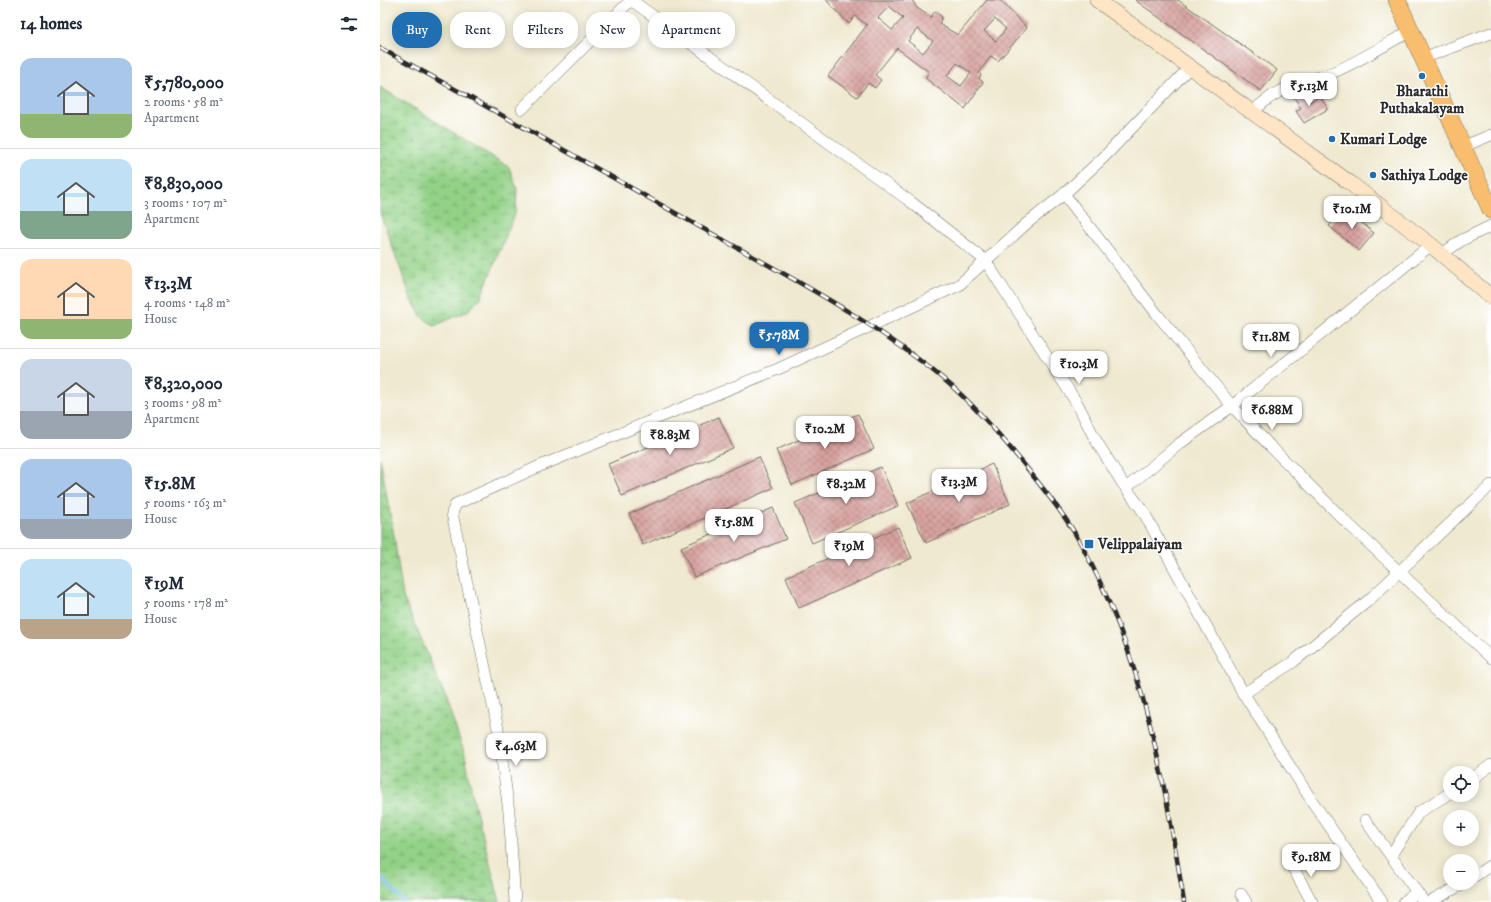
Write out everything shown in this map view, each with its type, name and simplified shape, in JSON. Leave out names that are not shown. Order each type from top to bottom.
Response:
[{"type":"main road","points":[[1097,0],[1253,112],[1437,250],[1491,297]]},
{"type":"main road","points":[[1396,0],[1491,210]]},
{"type":"street","points":[[522,109],[631,0],[911,202],[985,260],[1078,405],[1095,439],[1126,488],[1143,511],[1212,641],[1243,694],[1312,801],[1382,902]]},
{"type":"street","points":[[1253,112],[1271,95],[1304,81],[1334,72],[1410,32]]},
{"type":"street","points":[[1423,58],[1491,33]]},
{"type":"street","points":[[515,901],[513,851],[505,770],[479,636],[452,513],[453,508],[458,502],[534,468],[731,389],[847,338],[959,285],[985,260],[1026,224],[1064,194],[1104,157],[1190,68]]},
{"type":"street","points":[[1462,147],[1491,135]]},
{"type":"street","points":[[1064,194],[1129,279],[1232,406],[1270,446],[1491,658]]},
{"type":"street","points":[[1126,488],[1179,444],[1232,406],[1437,250],[1491,226]]},
{"type":"street","points":[[1243,694],[1298,658],[1369,600],[1491,485]]},
{"type":"street","points":[[1479,774],[1491,765]]},
{"type":"street","points":[[1391,855],[1419,812],[1443,797]]},
{"type":"street","points":[[1365,820],[1391,855],[1416,893],[1424,902]]},
{"type":"street","points":[[1479,873],[1491,865]]},
{"type":"street","points":[[1292,866],[1312,902]]},
{"type":"street","points":[[1430,902],[1452,890]]},
{"type":"street","points":[[1404,902],[1416,893]]},
{"type":"green space","points":[[380,87],[509,167],[517,189],[516,211],[481,297],[468,311],[434,326],[421,316],[411,298],[380,213]]},
{"type":"green space","points":[[380,458],[403,597],[443,691],[465,755],[474,802],[500,902],[380,902]]},
{"type":"building","points":[[826,0],[912,0],[917,8],[931,17],[935,11],[942,17],[939,24],[958,35],[987,0],[1000,0],[1027,28],[998,61],[991,56],[979,73],[981,75],[979,79],[983,82],[965,109],[925,78],[929,72],[897,48],[875,75],[881,80],[875,88],[868,83],[857,97],[828,76],[867,25],[855,16],[849,24]],"holes":[[[889,6],[903,18],[892,30],[878,18]],[[995,19],[1006,29],[996,41],[984,31]],[[917,29],[933,41],[923,53],[908,41]],[[957,63],[971,73],[961,86],[947,76]]]},
{"type":"building","points":[[1135,0],[1178,0],[1277,70],[1261,91]]},
{"type":"building","points":[[1303,90],[1310,102],[1320,96],[1328,109],[1304,123],[1296,111],[1301,108],[1293,96]]},
{"type":"building","points":[[1344,208],[1374,233],[1359,251],[1329,226]]},
{"type":"building","points":[[858,414],[874,449],[792,485],[776,450]]},
{"type":"building","points":[[719,417],[733,448],[622,496],[608,464]]},
{"type":"building","points":[[759,457],[773,488],[643,545],[629,514]]},
{"type":"building","points":[[992,464],[1010,504],[926,543],[907,503]]},
{"type":"building","points":[[881,467],[898,506],[812,543],[795,503]]},
{"type":"building","points":[[773,508],[786,539],[694,577],[681,547]]},
{"type":"building","points":[[898,527],[912,558],[799,608],[786,577]]},
{"type":"waterway","points":[[380,876],[404,902]]},
{"type":"railway","points":[[380,48],[825,297],[892,340],[924,364],[955,389],[985,419],[1030,472],[1070,525],[1103,587],[1121,631],[1136,674],[1148,718],[1168,808],[1184,902]]},
{"type":"place","name":"Bharathi Puthakalayam","points":[[1422,76]]},
{"type":"place","name":"Kumari Lodge","points":[[1332,139]]},
{"type":"place","name":"Sathiya Lodge","points":[[1373,175]]},
{"type":"place","name":"Velippalaiyam","points":[[1089,544]]}]
